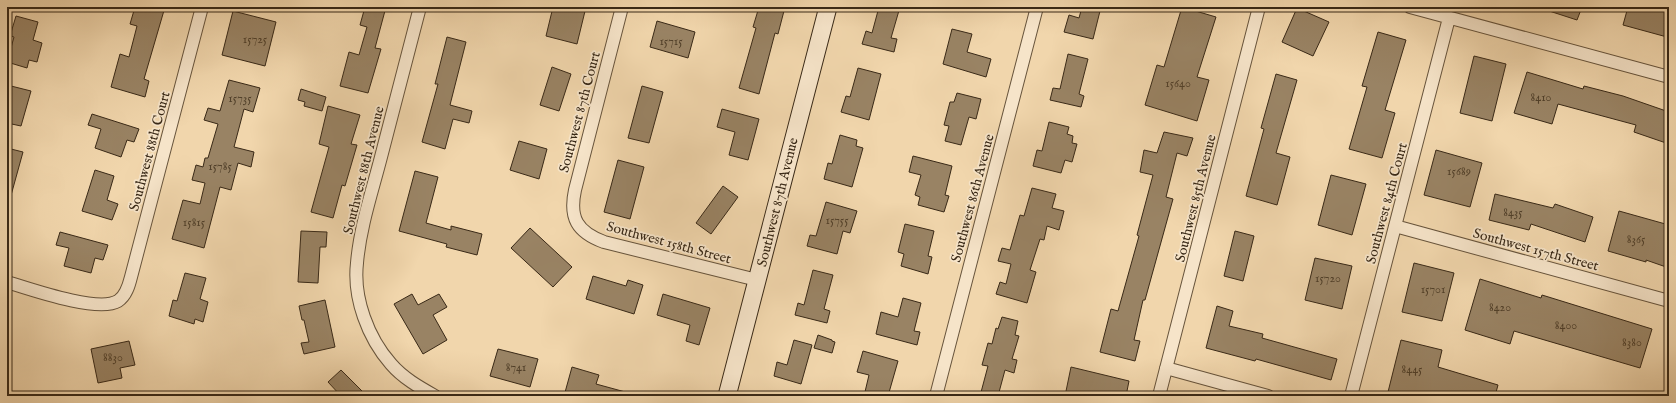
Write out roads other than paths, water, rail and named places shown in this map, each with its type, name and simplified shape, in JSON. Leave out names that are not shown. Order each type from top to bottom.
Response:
[{"type":"street","name":"Southwest 88th Court","points":[[7,282],[86,303],[110,304],[120,300],[126,291],[131,277],[202,7]]},
{"type":"street","name":"Southwest 88th Avenue","points":[[420,7],[364,223],[356,264],[356,283],[359,300],[374,340],[391,365],[406,378],[435,396]]},
{"type":"street","name":"Southwest 87th Court","points":[[578,225],[573,212],[574,190],[622,7]]},
{"type":"street","name":"Southwest 87th Avenue","points":[[727,396],[828,7]]},
{"type":"street","name":"Southwest 86th Avenue","points":[[936,396],[1038,7]]},
{"type":"street","name":"Southwest 85th Avenue","points":[[1159,396],[1259,7]]},
{"type":"street","points":[[1410,7],[1669,78]]},
{"type":"street","name":"Southwest 84th Court","points":[[1352,396],[1449,18]]},
{"type":"street","name":"Southwest 158th Street","points":[[578,225],[586,233],[604,242],[757,280]]},
{"type":"street","name":"Southwest 157th Street","points":[[1395,226],[1669,301]]},
{"type":"street","points":[[1166,368],[1268,396]]}]
